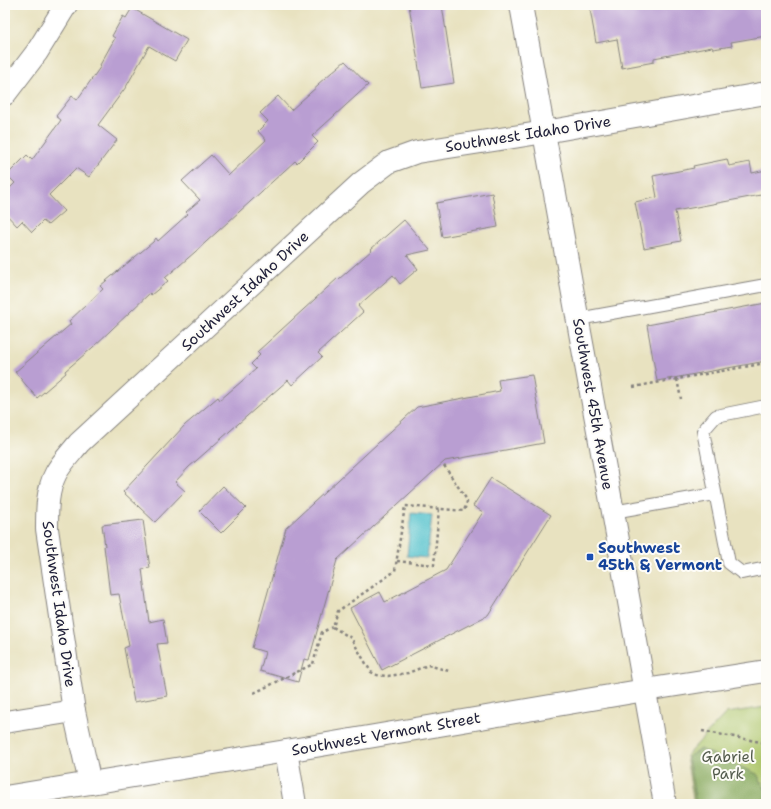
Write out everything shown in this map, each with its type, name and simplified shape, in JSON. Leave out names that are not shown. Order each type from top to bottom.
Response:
[{"type":"street","points":[[5,94],[37,52],[66,5]]},
{"type":"street","name":"Southwest 45th Avenue","points":[[522,5],[665,804]]},
{"type":"street","name":"Southwest Idaho Drive","points":[[90,783],[74,711],[47,529],[47,512],[50,491],[56,473],[79,443],[361,183],[389,162],[417,152],[545,132],[766,93]]},
{"type":"street","name":"Southwest Vermont Street","points":[[5,797],[766,670]]},
{"type":"street","points":[[5,722],[74,711]]},
{"type":"street","points":[[286,751],[295,804]]},
{"type":"lane","points":[[578,319],[766,285]]},
{"type":"lane","points":[[766,406],[716,416],[703,431],[729,563],[742,573],[766,568]]},
{"type":"lane","points":[[613,512],[715,494]]},
{"type":"path","points":[[633,387],[766,363]]},
{"type":"path","points":[[677,379],[680,399]]},
{"type":"path","points":[[254,693],[313,664],[322,632],[333,627],[338,611],[395,571],[405,506],[464,511],[467,502],[465,497],[443,464]]},
{"type":"path","points":[[397,561],[434,565],[439,509]]},
{"type":"path","points":[[333,627],[351,638],[371,672],[377,675],[388,676],[408,673],[428,665],[449,671]]},
{"type":"path","points":[[702,731],[766,743]]},
{"type":"green space","name":"Gabriel Park","points":[[766,707],[766,804],[694,804],[686,756],[726,713]]},
{"type":"green space","points":[[700,749],[757,774],[766,791],[766,804],[696,804],[688,757]]},
{"type":"water","points":[[411,513],[432,515],[427,558],[407,556]]},
{"type":"building","points":[[409,5],[442,5],[454,83],[422,88]]},
{"type":"building","points":[[599,5],[766,5],[766,36],[731,42],[732,46],[713,49],[712,47],[654,58],[654,62],[622,68],[617,39],[596,43],[590,9],[599,8]]},
{"type":"building","points":[[132,8],[187,40],[175,61],[149,46],[126,87],[98,125],[117,140],[89,177],[76,168],[49,195],[64,211],[48,225],[43,221],[32,232],[22,221],[17,226],[5,213],[5,193],[15,183],[7,175],[27,155],[32,160],[61,120],[56,116],[72,96],[77,100],[101,66],[100,65],[115,38],[112,36],[123,16],[126,18]]},
{"type":"building","points":[[345,61],[368,85],[312,136],[318,142],[297,163],[295,161],[165,278],[168,281],[151,295],[150,293],[92,348],[65,371],[66,373],[37,398],[15,372],[71,324],[69,321],[103,289],[100,286],[156,238],[158,241],[188,214],[186,212],[200,200],[182,181],[211,155],[229,175],[266,140],[258,131],[268,121],[260,113],[278,96],[291,110]]},
{"type":"building","points":[[727,159],[729,166],[750,162],[752,173],[766,170],[766,194],[675,211],[681,241],[644,248],[635,202],[657,197],[653,176],[694,168],[693,166]]},
{"type":"building","points":[[492,193],[498,227],[442,237],[436,203]]},
{"type":"building","points":[[404,220],[430,250],[407,255],[418,269],[400,284],[393,275],[358,306],[363,312],[318,353],[322,357],[292,385],[288,380],[189,467],[175,482],[185,491],[155,522],[123,492],[185,425],[218,397],[220,400],[256,369],[251,364],[260,355],[257,352]]},
{"type":"building","points":[[766,303],[766,361],[657,381],[647,325]]},
{"type":"building","points":[[532,375],[544,443],[445,461],[337,560],[309,660],[304,659],[298,682],[260,671],[265,652],[252,648],[286,528],[417,407],[500,391],[498,380]]},
{"type":"building","points":[[491,478],[551,515],[488,615],[382,670],[350,608],[380,592],[385,602],[446,570],[483,512],[473,506]]},
{"type":"building","points":[[223,486],[246,508],[221,533],[199,511]]},
{"type":"building","points":[[143,520],[150,568],[142,569],[149,622],[163,619],[167,643],[157,644],[167,696],[134,702],[124,648],[129,646],[119,594],[110,595],[102,525]]},
{"type":"place","name":"Southwest 45th & Vermont","points":[[590,557]]}]
